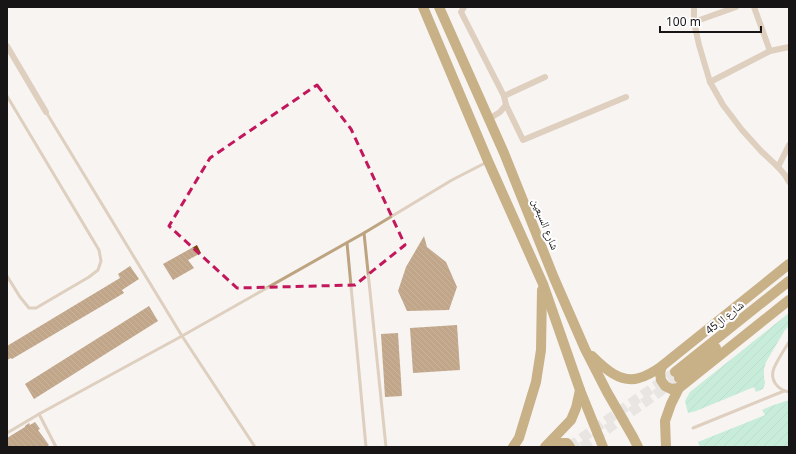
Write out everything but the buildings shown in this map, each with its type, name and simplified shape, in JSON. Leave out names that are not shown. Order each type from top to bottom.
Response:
[{"type":"main road","points":[[423,7],[488,161],[543,284],[580,390],[603,447]]},
{"type":"main road","name":"شارع السبعين","points":[[439,7],[504,153],[554,278],[586,349],[638,447]]},
{"type":"main road","points":[[586,349],[603,367],[615,375],[626,379],[638,379],[662,366],[789,264]]},
{"type":"main road","name":"شارع ال45","points":[[678,380],[789,281]]},
{"type":"main road","points":[[513,447],[519,438],[536,382],[541,350],[543,284]]},
{"type":"main road","name":"شارع ال45","points":[[678,380],[789,288]]},
{"type":"main road","points":[[662,366],[660,373],[661,380],[665,386],[672,389],[678,380],[789,300]]},
{"type":"main road","points":[[666,447],[665,421],[678,380]]},
{"type":"main road","points":[[545,447],[571,420],[576,408],[580,390]]},
{"type":"main road","points":[[549,447],[560,443],[567,443],[570,447]]},
{"type":"street","points":[[464,7],[461,12],[504,96],[506,105],[523,140],[626,97]]},
{"type":"street","points":[[694,7],[694,22],[699,45],[710,82],[722,105],[761,151],[778,166],[789,182]]},
{"type":"street","points":[[694,22],[736,7]]},
{"type":"street","points":[[754,7],[770,51]]},
{"type":"street","points":[[7,46],[46,112]]},
{"type":"street","points":[[710,82],[770,51],[789,47]]},
{"type":"street","points":[[504,96],[545,77]]},
{"type":"street","points":[[489,119],[500,112],[506,105]]},
{"type":"street","points":[[778,166],[789,144]]},
{"type":"lane","points":[[7,96],[99,250],[101,261],[98,270],[90,277],[36,308],[29,308],[7,276]]},
{"type":"lane","points":[[46,112],[182,336],[255,447]]},
{"type":"lane","points":[[7,433],[347,243],[452,180],[488,161]]},
{"type":"lane","points":[[364,233],[386,447]]},
{"type":"lane","points":[[347,243],[366,447]]},
{"type":"lane","points":[[789,342],[773,372],[776,385],[784,391],[789,392]]},
{"type":"lane","points":[[693,428],[784,391]]},
{"type":"lane","points":[[39,414],[56,447]]},
{"type":"highlighted area","points":[[317,85],[351,129],[405,245],[355,285],[237,288],[169,226],[210,158]]},
{"type":"green space","points":[[789,313],[789,326],[785,330],[766,362],[764,369],[765,383],[763,389],[756,392],[754,387],[688,413],[685,401],[690,392]]},
{"type":"green space","points":[[789,400],[789,447],[700,447],[698,442],[765,415],[762,410]]},
{"type":"tunnel","points":[[569,447],[675,372]]},
{"type":"tunnel","points":[[582,447],[679,378]]}]
